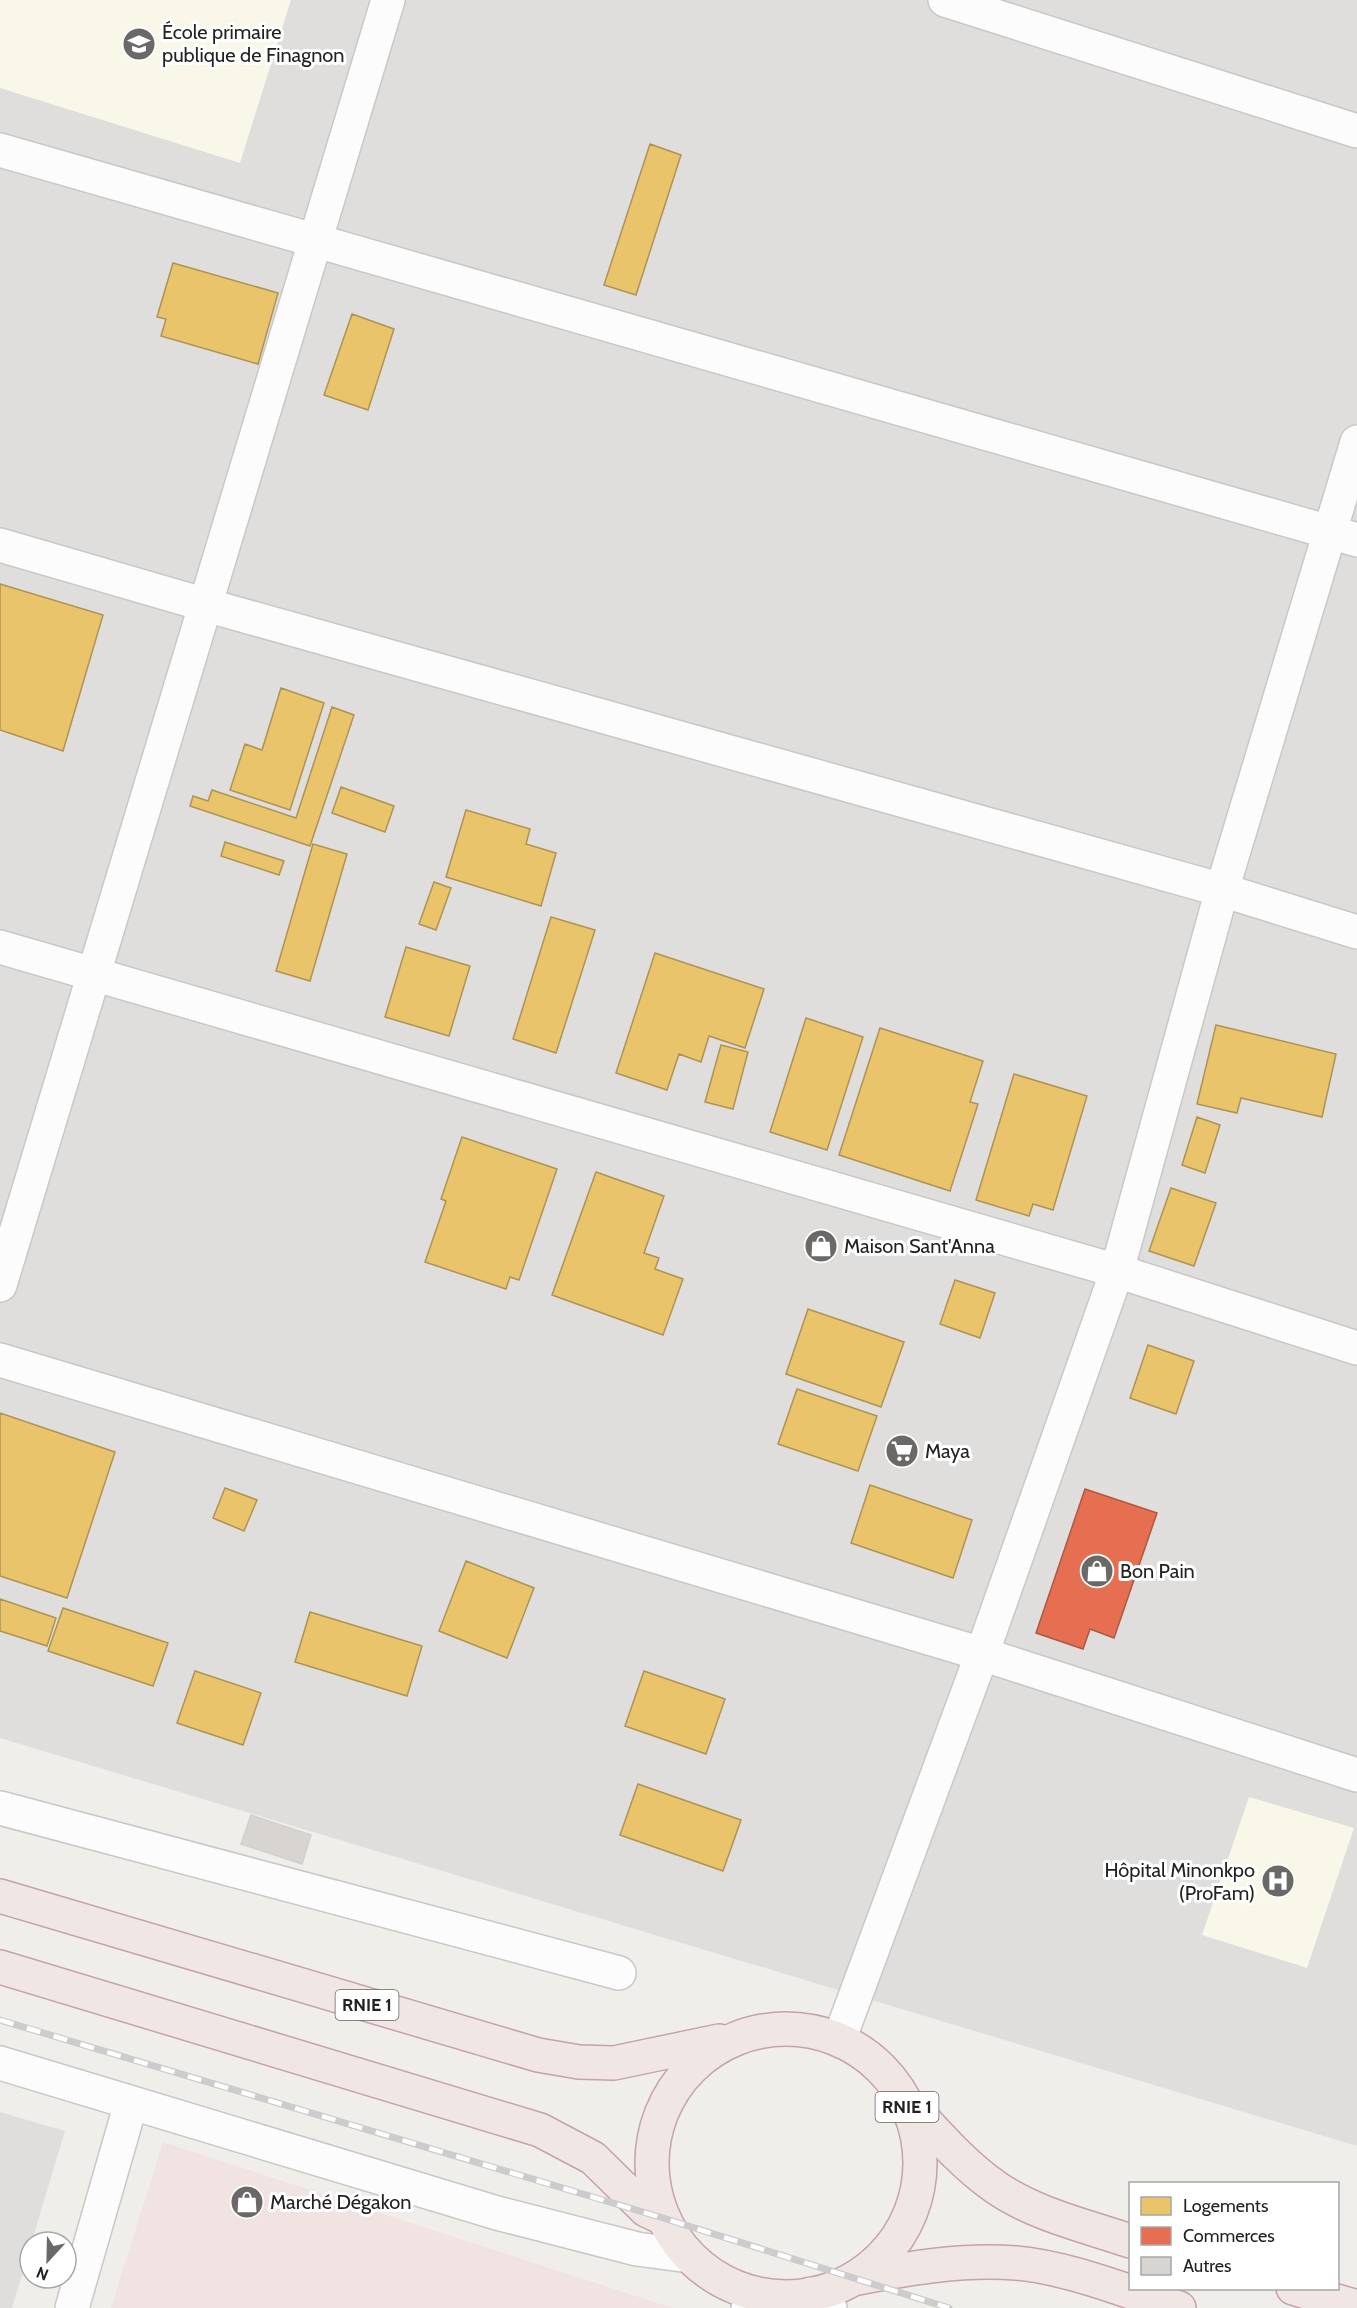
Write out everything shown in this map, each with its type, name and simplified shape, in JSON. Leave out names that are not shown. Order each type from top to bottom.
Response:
[{"type":"highway","name":"RNIE 1","points":[[0,1896],[538,2055],[579,2062],[614,2063],[739,2037]]},
{"type":"highway","name":"RNIE 1","points":[[0,1967],[540,2130],[593,2158],[646,2210],[663,2218]]},
{"type":"highway","name":"RNIE 1","points":[[901,2095],[909,2110],[919,2142],[920,2177],[912,2210],[896,2239],[876,2262],[821,2301],[781,2296],[750,2300],[689,2256],[663,2218],[652,2183],[651,2164],[654,2136],[662,2109],[671,2092],[695,2063],[723,2043],[755,2032],[789,2028],[839,2040],[875,2062],[901,2095],[958,2157],[996,2188],[1037,2208],[1129,2240]]},
{"type":"highway","name":"RNIE 1","points":[[853,2279],[930,2265],[1018,2263],[1071,2275],[1179,2308]]},
{"type":"highway","points":[[1297,2290],[1357,2307]]},
{"type":"street","points":[[0,1285],[388,0]]},
{"type":"street","points":[[945,0],[1357,131]]},
{"type":"street","points":[[0,150],[1344,536]]},
{"type":"street","points":[[839,2040],[982,1654],[1117,1271],[1222,890],[1344,536],[1357,442]]},
{"type":"street","points":[[0,545],[1222,890],[1357,932]]},
{"type":"street","points":[[0,947],[1117,1271],[1357,1348]]},
{"type":"street","points":[[0,1360],[982,1654],[1357,1775]]},
{"type":"street","points":[[0,1808],[619,1973]]},
{"type":"street","points":[[0,2063],[497,2213],[637,2249],[689,2256]]},
{"type":"street","points":[[72,2308],[131,2103]]},
{"type":"shaded area","points":[[0,0],[1357,0],[1357,2146],[0,1738]]},
{"type":"shaded area","name":"École primaire publique de Finagnon","points":[[0,0],[291,0],[240,163],[0,88]]},
{"type":"shaded area","name":"Hôpital Minonkpo (ProFam)","points":[[1249,1797],[1354,1828],[1307,1968],[1202,1935]]},
{"type":"shaded area","points":[[0,2112],[65,2131],[35,2230],[18,2230],[18,2288],[12,2308],[0,2308]]},
{"type":"shaded area","name":"Marché Dégakon","points":[[163,2142],[534,2263],[673,2308],[111,2308]]},
{"type":"building: Logements","points":[[650,144],[681,155],[636,295],[604,285]]},
{"type":"building: Logements","points":[[173,263],[278,293],[258,364],[161,336],[166,319],[157,317]]},
{"type":"building: Logements","points":[[352,314],[394,329],[368,410],[324,395]]},
{"type":"building: Logements","points":[[0,584],[103,615],[63,751],[0,730]]},
{"type":"building: Logements","points":[[281,688],[324,703],[290,810],[230,790],[245,744],[262,750]]},
{"type":"building: Logements","points":[[332,707],[354,715],[310,846],[190,806],[193,796],[208,801],[212,790],[296,818]]},
{"type":"building: Logements","points":[[341,787],[394,806],[385,832],[332,813]]},
{"type":"building: Logements","points":[[466,810],[530,829],[526,844],[556,853],[541,906],[446,877]]},
{"type":"building: Logements","points":[[225,842],[284,861],[279,875],[221,856]]},
{"type":"building: Logements","points":[[313,844],[347,854],[310,981],[276,971]]},
{"type":"building: Logements","points":[[434,882],[451,888],[436,930],[419,924]]},
{"type":"building: Logements","points":[[551,917],[595,930],[556,1053],[513,1039]]},
{"type":"building: Logements","points":[[406,947],[470,966],[449,1036],[385,1017]]},
{"type":"building: Logements","points":[[655,953],[764,989],[745,1048],[709,1036],[701,1062],[679,1054],[667,1090],[616,1073]]},
{"type":"building: Logements","points":[[806,1018],[863,1037],[827,1150],[770,1132]]},
{"type":"building: Logements","points":[[1216,1025],[1336,1054],[1322,1117],[1241,1098],[1237,1113],[1197,1104]]},
{"type":"building: Logements","points":[[880,1028],[983,1061],[970,1102],[978,1104],[950,1191],[839,1155]]},
{"type":"building: Logements","points":[[721,1045],[748,1052],[733,1109],[705,1102]]},
{"type":"building: Logements","points":[[1014,1074],[1087,1096],[1053,1210],[1033,1204],[1029,1216],[976,1200]]},
{"type":"building: Logements","points":[[1197,1117],[1220,1125],[1205,1173],[1182,1165]]},
{"type":"building: Logements","points":[[462,1137],[557,1169],[519,1280],[510,1277],[506,1289],[425,1262],[446,1201],[441,1199]]},
{"type":"building: Logements","points":[[596,1172],[664,1196],[644,1253],[659,1258],[655,1269],[683,1279],[663,1335],[552,1295]]},
{"type":"building: Logements","points":[[1171,1188],[1216,1203],[1194,1266],[1149,1251]]},
{"type":"building: Logements","points":[[955,1280],[995,1293],[980,1338],[940,1324]]},
{"type":"building: Logements","points":[[808,1309],[904,1342],[881,1407],[786,1374]]},
{"type":"building: Logements","points":[[1148,1345],[1194,1361],[1176,1414],[1130,1398]]},
{"type":"building: Logements","points":[[797,1389],[877,1416],[858,1471],[778,1444]]},
{"type":"building: Logements","points":[[0,1413],[115,1452],[67,1598],[0,1576]]},
{"type":"building: Logements","points":[[870,1485],[972,1520],[953,1578],[851,1543]]},
{"type":"building: Logements","points":[[225,1488],[257,1500],[244,1531],[213,1518]]},
{"type":"building: Logements","points":[[466,1561],[534,1588],[507,1658],[439,1631]]},
{"type":"building: Logements","points":[[0,1599],[56,1618],[47,1646],[0,1631]]},
{"type":"building: Logements","points":[[63,1608],[168,1643],[153,1686],[48,1651]]},
{"type":"building: Logements","points":[[310,1612],[422,1646],[407,1696],[295,1662]]},
{"type":"building: Logements","points":[[195,1671],[261,1693],[243,1745],[177,1723]]},
{"type":"building: Logements","points":[[644,1671],[725,1699],[706,1754],[625,1726]]},
{"type":"building: Logements","points":[[638,1784],[741,1820],[723,1871],[620,1835]]},
{"type":"building: Commerces","name":"Bon Pain","points":[[1085,1489],[1157,1513],[1114,1638],[1090,1629],[1083,1649],[1036,1633]]},
{"type":"building: Autres","points":[[251,1815],[311,1835],[302,1864],[241,1844]]},
{"type":"railway","points":[[0,2020],[663,2218],[949,2308]]},
{"type":"place","name":"École primaire publique de Finagnon","points":[[139,44]]},
{"type":"place","name":"Maison Sant'Anna","points":[[821,1246]]},
{"type":"place","name":"Maya","points":[[902,1451]]},
{"type":"place","name":"Bon Pain","points":[[1097,1571]]},
{"type":"place","name":"Hôpital Minonkpo (ProFam)","points":[[1278,1881]]},
{"type":"place","name":"Marché Dégakon","points":[[247,2202]]}]
